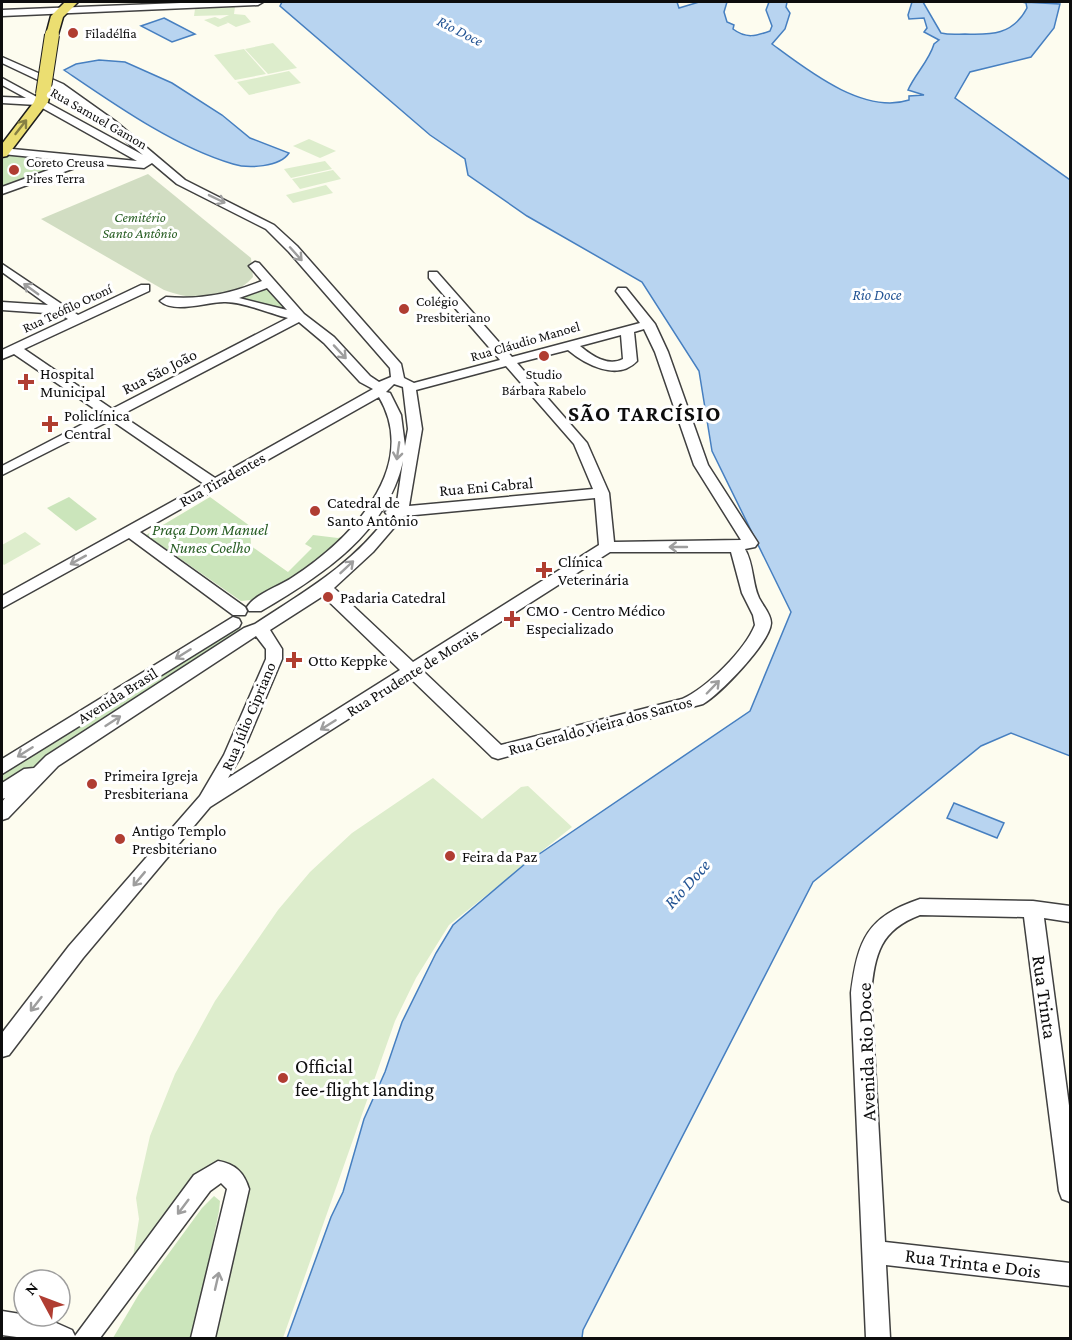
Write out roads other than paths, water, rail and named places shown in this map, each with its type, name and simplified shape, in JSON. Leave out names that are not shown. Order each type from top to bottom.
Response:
[{"type":"main road","points":[[2,152],[42,98],[52,35],[61,11],[72,2]]},
{"type":"street","points":[[2,14],[257,2]]},
{"type":"street","points":[[2,60],[59,86],[111,123],[182,182],[270,227],[293,249],[396,367],[406,386],[415,429],[411,470],[400,512],[374,542],[324,588],[2,792]]},
{"type":"street","name":"Rua Samuel Gamon","points":[[2,81],[42,98],[125,150],[182,182]]},
{"type":"street","points":[[2,100],[42,98]]},
{"type":"street","points":[[2,191],[92,158],[125,150]]},
{"type":"street","points":[[2,152],[92,158],[153,166]]},
{"type":"street","points":[[255,266],[300,317],[329,340],[365,379],[381,392]]},
{"type":"street","points":[[2,267],[77,320]]},
{"type":"street","points":[[434,275],[580,443],[602,493],[607,547],[743,544],[701,465],[681,417],[664,351],[649,324],[622,291]]},
{"type":"street","points":[[166,301],[202,302],[229,299],[268,283]]},
{"type":"street","name":"Rua Teófilo Otoní","points":[[2,355],[145,288]]},
{"type":"street","points":[[229,299],[300,317]]},
{"type":"street","points":[[2,306],[61,310]]},
{"type":"street","name":"Rua São João","points":[[2,471],[300,317]]},
{"type":"street","name":"Rua Cláudio Manoel","points":[[381,392],[399,397],[406,386],[509,362],[649,324]]},
{"type":"street","points":[[569,344],[594,362],[622,366],[630,362],[627,329]]},
{"type":"street","points":[[15,348],[214,484]]},
{"type":"street","name":"Rua Tiradentes","points":[[2,603],[381,392]]},
{"type":"street","name":"Avenida Brasil","points":[[2,767],[326,562],[349,543],[374,514],[397,460],[400,438],[398,420],[381,392]]},
{"type":"street","name":"Rua Eni Cabral","points":[[374,514],[602,493]]},
{"type":"street","points":[[129,531],[236,617],[239,630],[259,628]]},
{"type":"street","name":"Rua Geraldo Vieira dos Santos","points":[[413,671],[498,752],[686,704],[705,695],[747,652],[759,636],[763,626],[762,617],[748,590],[743,544]]},
{"type":"street","name":"Rua Prudente de Morais","points":[[2,1048],[76,952],[204,802],[607,547]]},
{"type":"street","points":[[324,588],[413,671]]},
{"type":"street","points":[[255,607],[268,614],[259,628]]},
{"type":"street","name":"Rua Júlio Cipriano","points":[[204,802],[232,756],[274,659],[274,649],[259,628]]},
{"type":"street","points":[[2,813],[58,757],[59,742],[49,737]]},
{"type":"street","name":"Avenida Rio Doce","points":[[878,1338],[861,993],[864,967],[871,946],[881,928],[898,915],[920,908],[1033,909],[1071,914]]},
{"type":"street","name":"Rua Trinta","points":[[1033,909],[1071,1191]]},
{"type":"street","points":[[76,1338],[91,1332],[202,1183],[218,1172],[226,1173],[236,1182],[238,1189],[204,1338]]},
{"type":"street","name":"Rua Trinta e Dois","points":[[875,1252],[1071,1275]]},
{"type":"street","points":[[2,1323],[45,1330],[64,1338]]},
{"type":"water","name":"Rio Doce","points":[[282,2],[677,2],[679,8],[699,2],[727,2],[724,12],[727,22],[734,25],[733,29],[738,32],[751,36],[770,31],[772,26],[766,10],[769,2],[787,2],[786,7],[790,13],[785,29],[772,44],[836,87],[873,101],[891,103],[909,100],[909,96],[924,95],[908,90],[934,44],[939,40],[924,32],[927,28],[924,18],[909,19],[912,2],[923,2],[941,33],[953,34],[1001,32],[1015,24],[1021,17],[1027,8],[1026,3],[1022,2],[1060,4],[1054,28],[1031,57],[970,72],[955,98],[1070,180],[1070,756],[1011,733],[981,746],[813,882],[583,1330],[582,1338],[287,1338],[331,1217],[343,1192],[364,1119],[385,1072],[402,1022],[436,953],[453,925],[526,863],[750,711],[791,612],[712,451],[699,371],[642,282],[527,216],[468,175],[465,159],[430,135],[280,6]]},
{"type":"water","points":[[164,18],[195,34],[172,42],[141,26]]},
{"type":"water","points":[[99,60],[125,62],[172,83],[222,115],[250,138],[289,153],[285,158],[271,164],[247,166],[233,164],[189,147],[103,97],[64,70],[76,64]]},
{"type":"water","points":[[954,803],[1004,823],[997,838],[947,818]]},
{"type":"place","name":"Filadélfia","points":[[73,33]]},
{"type":"place","name":"Coreto Creusa Pires Terra","points":[[14,170]]},
{"type":"place","name":"Colégio Presbiteriano","points":[[404,309]]},
{"type":"place","name":"Studio Bárbara Rabelo","points":[[544,356]]},
{"type":"place","name":"Hospital Municipal","points":[[26,382]]},
{"type":"place","name":"Policlínica Central","points":[[50,424]]},
{"type":"place","name":"Catedral de Santo Antônio","points":[[315,511]]},
{"type":"place","name":"Clínica Veterinária","points":[[544,570]]},
{"type":"place","name":"Padaria Catedral","points":[[328,597]]},
{"type":"place","name":"CMO - Centro Médico Especializado","points":[[512,619]]},
{"type":"place","name":"Otto Keppke","points":[[294,660]]},
{"type":"place","name":"Primeira Igreja Presbiteriana","points":[[92,784]]},
{"type":"place","name":"Antigo Templo Presbiteriano","points":[[120,839]]},
{"type":"place","name":"Feira da Paz","points":[[450,856]]},
{"type":"place","name":"Official fee-flight landing","points":[[283,1078]]},
{"type":"district","name":"SÃO TARCÍSIO","points":[[645,413]]},
{"type":"park label","name":"Cemitério Santo Antônio","points":[[140,226]]},
{"type":"park label","name":"Praça Dom Manuel Nunes Coelho","points":[[210,538]]}]
